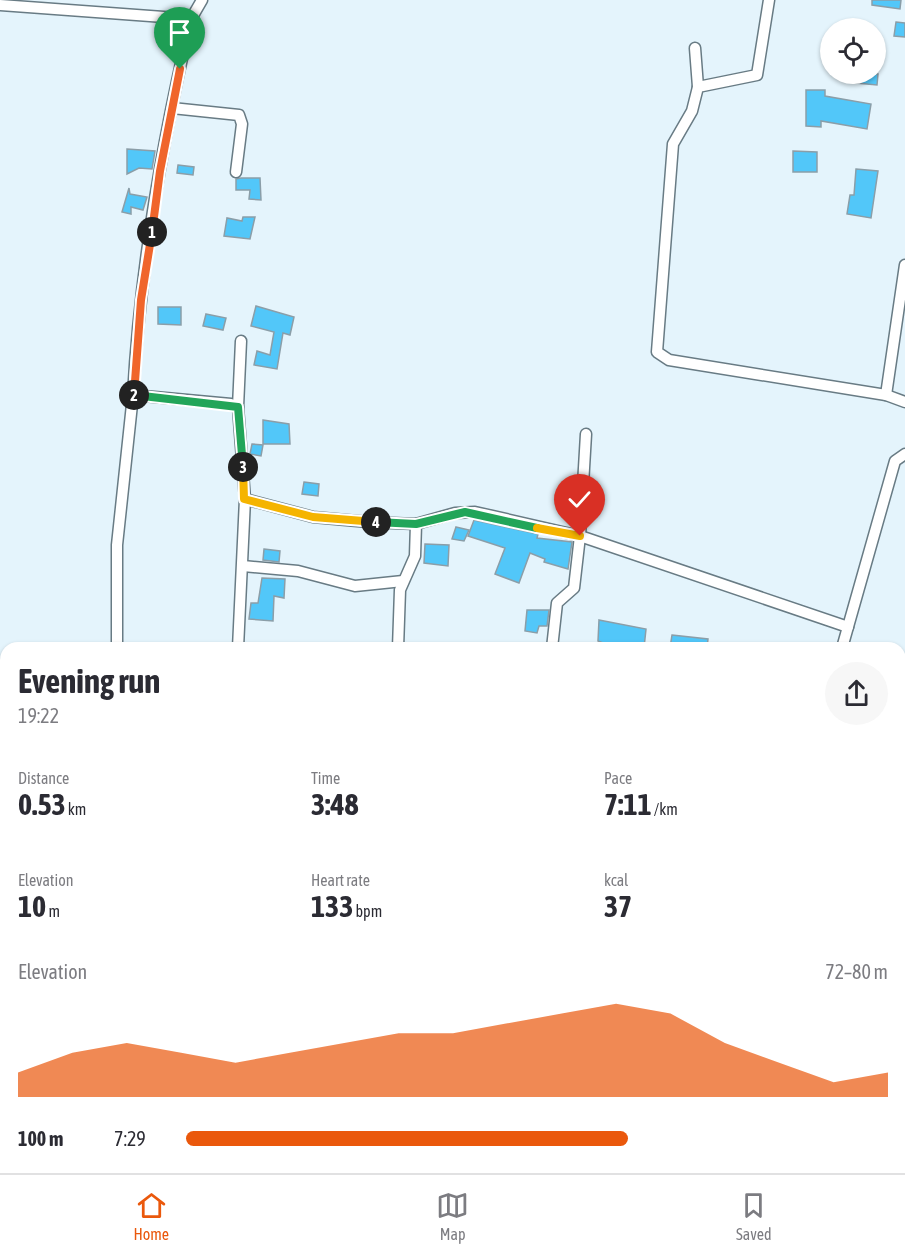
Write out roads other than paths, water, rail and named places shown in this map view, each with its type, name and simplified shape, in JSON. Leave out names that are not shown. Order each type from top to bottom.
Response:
[{"type":"street","points":[[117,642],[117,545],[141,300],[160,171],[172,108],[191,19],[202,0]]},
{"type":"street","points":[[698,87],[757,75],[770,0]]},
{"type":"street","points":[[0,5],[191,19]]},
{"type":"street","points":[[695,48],[698,87],[692,111],[673,144],[657,352],[669,360],[886,395],[905,402]]},
{"type":"street","points":[[172,108],[239,115],[242,124],[236,172]]},
{"type":"street","points":[[886,395],[905,265]]},
{"type":"street","points":[[238,642],[244,499],[238,407],[242,340]]},
{"type":"street","points":[[133,395],[238,407]]},
{"type":"street","points":[[552,642],[557,603],[574,588],[580,536],[586,434]]},
{"type":"street","points":[[844,642],[895,461],[905,454]]},
{"type":"street","points":[[244,499],[318,518],[416,524],[455,513],[475,512],[580,536],[848,627]]},
{"type":"street","points":[[398,642],[397,621],[403,581],[415,556],[416,524]]},
{"type":"street","points":[[243,566],[298,571],[355,586],[403,581]]},
{"type":"street","points":[[116,1173],[133,1173]]}]
